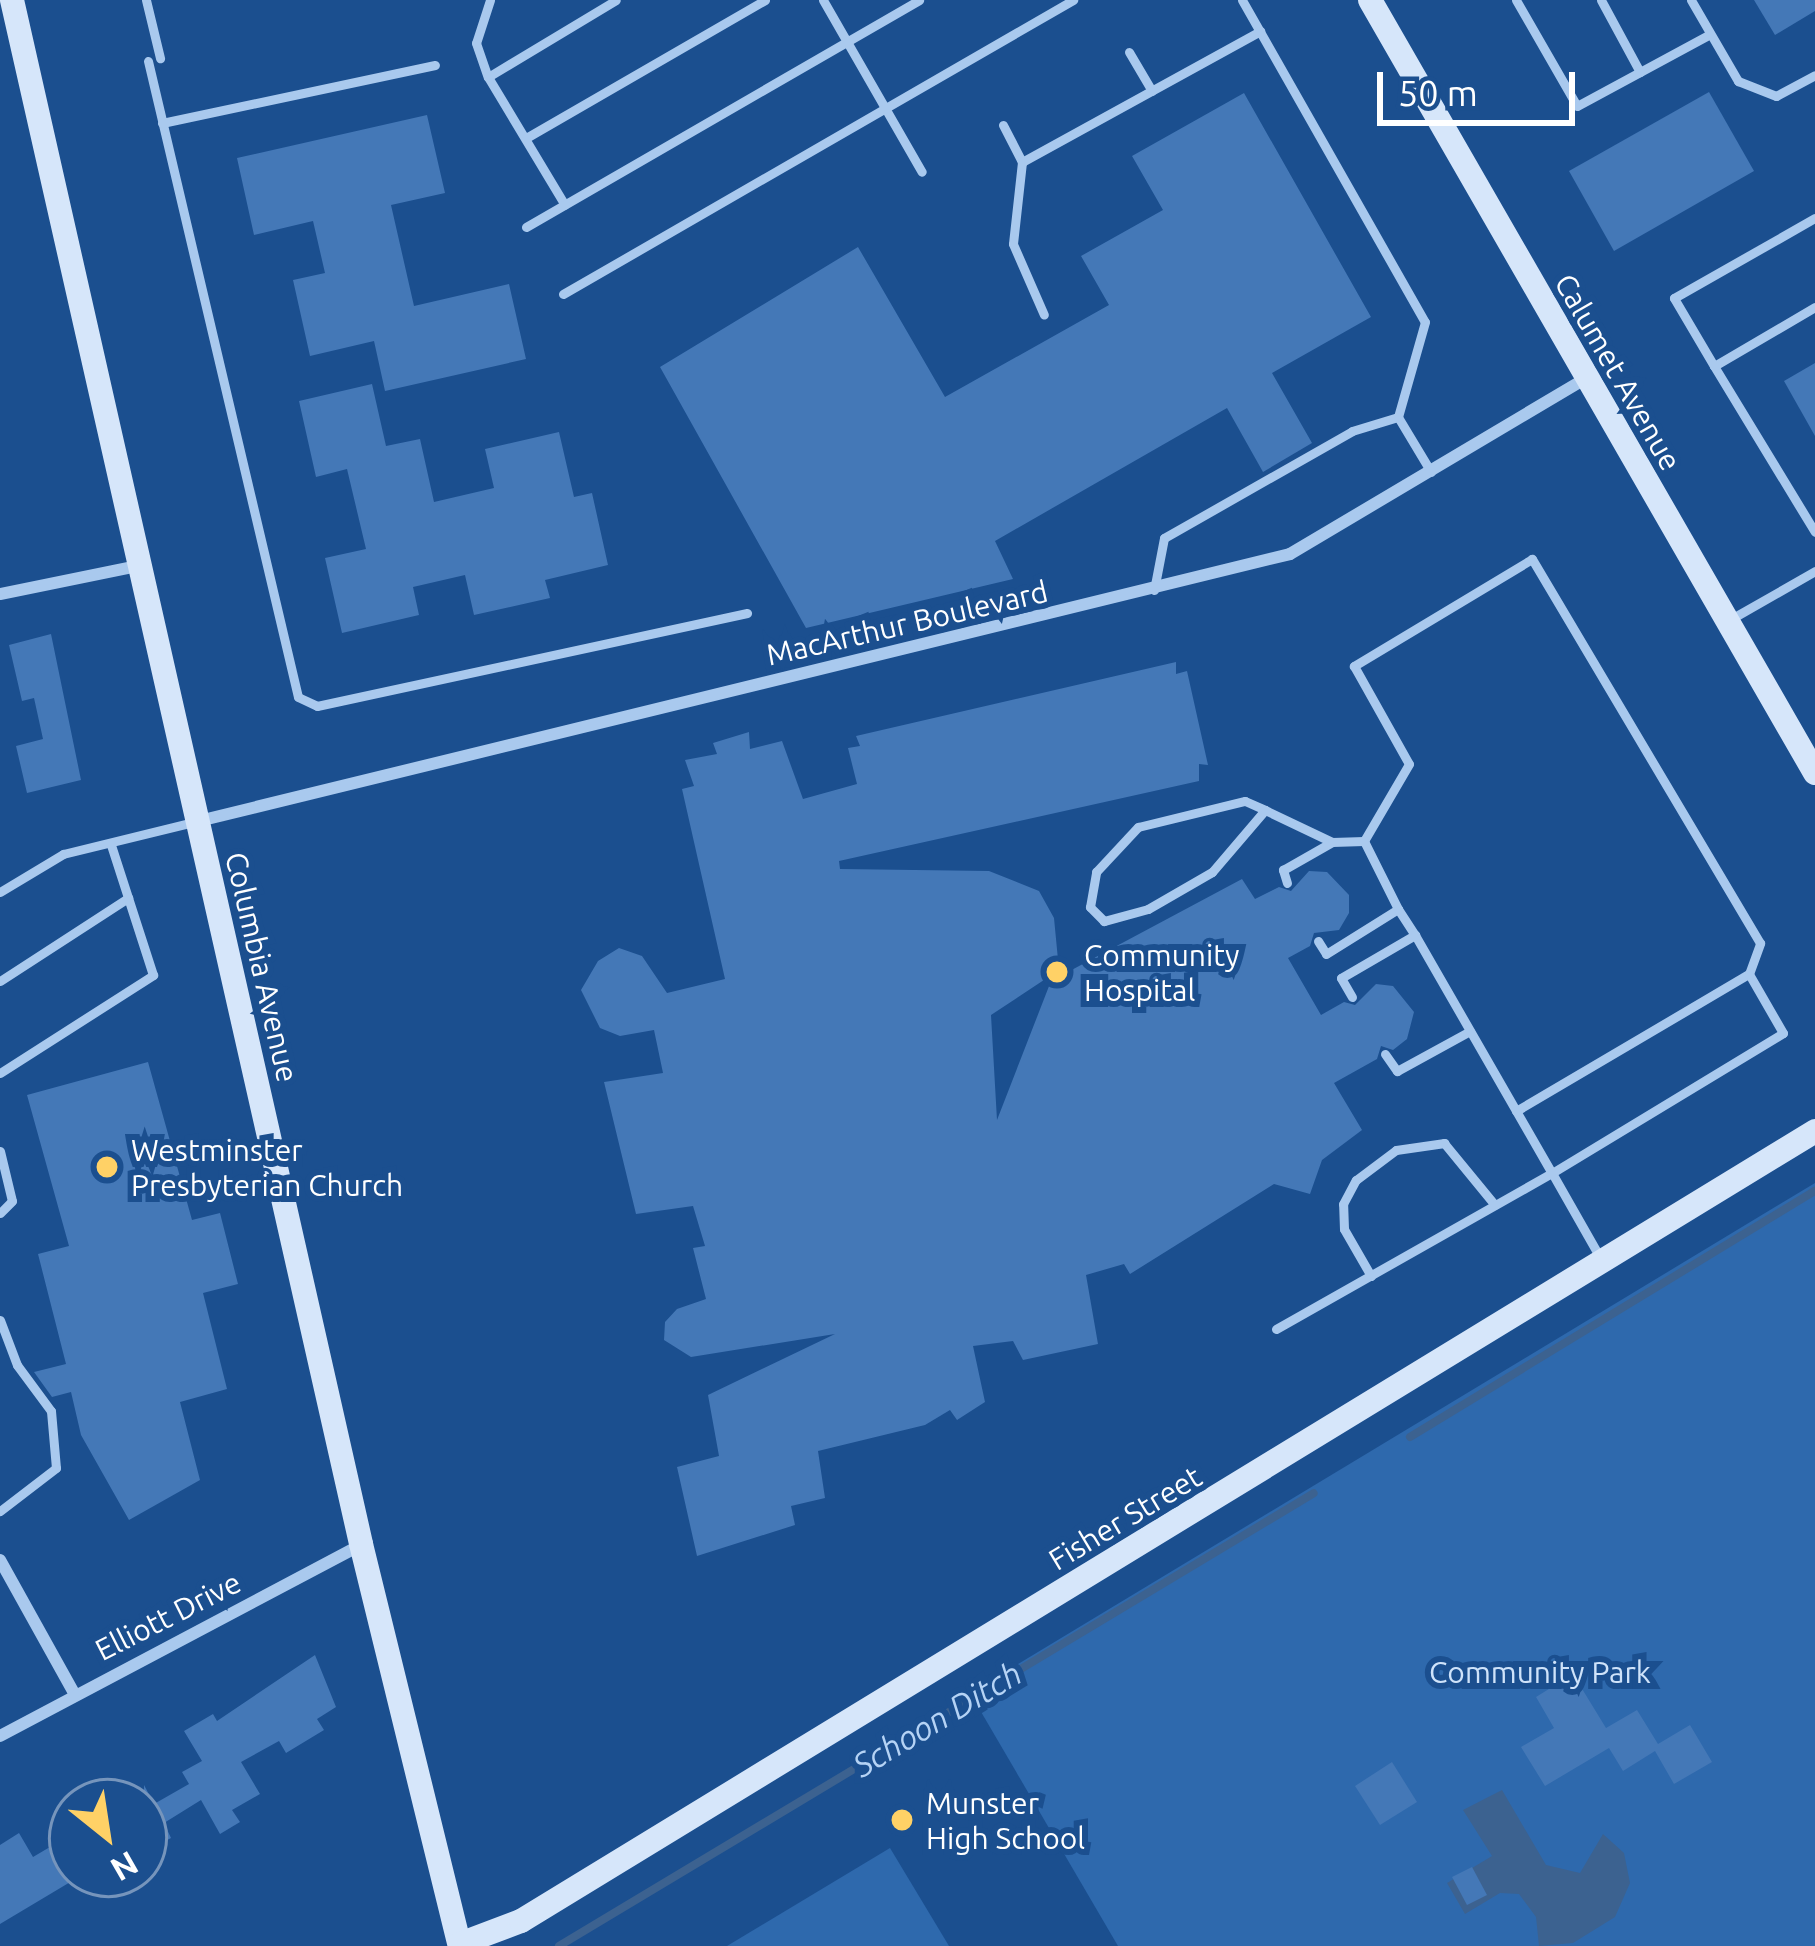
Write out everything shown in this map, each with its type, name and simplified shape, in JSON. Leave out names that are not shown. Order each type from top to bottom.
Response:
[{"type":"street","name":"Columbia Avenue","points":[[12,0],[361,1544],[460,1945]]},
{"type":"street","name":"Calumet Avenue","points":[[1370,0],[1815,772]]},
{"type":"street","name":"MacArthur Boulevard","points":[[199,820],[1290,554],[1587,378]]},
{"type":"street","points":[[0,594],[138,566]]},
{"type":"street","name":"Fisher Street","points":[[460,1945],[521,1921],[1815,1131]]},
{"type":"street","name":"Elliott Drive","points":[[0,1736],[73,1691],[361,1544]]},
{"type":"street","points":[[0,1560],[73,1691]]},
{"type":"lane","points":[[146,0],[162,123],[298,697],[317,706],[747,613]]},
{"type":"lane","points":[[490,0],[476,43],[488,77],[565,205]]},
{"type":"lane","points":[[488,77],[616,0]]},
{"type":"lane","points":[[526,138],[765,0]]},
{"type":"lane","points":[[823,0],[922,172]]},
{"type":"lane","points":[[526,227],[919,0]]},
{"type":"lane","points":[[563,294],[1073,0]]},
{"type":"lane","points":[[1242,0],[1426,322],[1398,417],[1431,472]]},
{"type":"lane","points":[[1516,0],[1577,106],[1710,34]]},
{"type":"lane","points":[[1600,0],[1640,72]]},
{"type":"lane","points":[[1690,0],[1738,81],[1776,96],[1815,74]]},
{"type":"lane","points":[[1022,162],[1260,31]]},
{"type":"lane","points":[[1129,52],[1152,91]]},
{"type":"lane","points":[[162,123],[435,65]]},
{"type":"lane","points":[[1003,125],[1022,162],[1013,244],[1044,315]]},
{"type":"lane","points":[[1815,218],[1674,298],[1815,532]]},
{"type":"lane","points":[[1714,367],[1815,308]]},
{"type":"lane","points":[[1154,590],[1164,538],[1352,431],[1398,417]]},
{"type":"lane","points":[[1803,512],[1815,505]]},
{"type":"lane","points":[[1364,841],[1409,764],[1354,666],[1532,559],[1760,943],[1749,974],[1516,1112]]},
{"type":"lane","points":[[1727,622],[1815,571]]},
{"type":"lane","points":[[1265,810],[1212,872],[1148,909],[1104,921],[1090,908],[1096,872],[1138,827],[1245,801],[1265,810],[1332,842],[1364,841]]},
{"type":"lane","points":[[0,892],[63,854],[199,820]]},
{"type":"lane","points":[[1364,841],[1398,909],[1602,1261]]},
{"type":"lane","points":[[1287,883],[1283,870],[1332,842]]},
{"type":"lane","points":[[0,1073],[153,976],[111,845]]},
{"type":"lane","points":[[0,981],[128,898]]},
{"type":"lane","points":[[1318,941],[1326,954],[1398,909]]},
{"type":"lane","points":[[1352,997],[1341,978],[1415,935]]},
{"type":"lane","points":[[1276,1329],[1552,1173],[1783,1033],[1749,974]]},
{"type":"lane","points":[[1385,1054],[1396,1071],[1470,1031]]},
{"type":"lane","points":[[1371,1276],[1344,1228],[1342,1204],[1356,1180],[1396,1150],[1444,1143],[1495,1205]]},
{"type":"lane","points":[[0,1151],[12,1201],[0,1213]]},
{"type":"lane","points":[[0,1319],[17,1365],[51,1411],[56,1468],[0,1511]]},
{"type":"green space","name":"Community Park","points":[[1815,1183],[1815,1946],[1118,1946],[970,1693]]},
{"type":"green space","points":[[890,1848],[949,1946],[727,1946]]},
{"type":"shaded area","points":[[1502,1790],[1546,1865],[1580,1873],[1603,1834],[1624,1853],[1630,1883],[1615,1917],[1573,1943],[1539,1946],[1536,1917],[1519,1894],[1500,1893],[1465,1914],[1447,1883],[1492,1856],[1463,1810]]},
{"type":"building","points":[[1754,0],[1815,0],[1815,11],[1775,35]]},
{"type":"building","points":[[1709,92],[1754,171],[1614,251],[1569,171]]},
{"type":"building","points":[[1244,93],[1371,317],[1272,373],[1312,443],[1263,472],[1227,408],[995,541],[1013,579],[806,628],[660,367],[858,247],[945,397],[1109,305],[1081,256],[1163,210],[1132,156]]},
{"type":"building","points":[[427,115],[445,193],[391,205],[414,306],[509,284],[526,359],[385,391],[374,341],[310,356],[293,280],[325,273],[313,221],[254,235],[237,158]]},
{"type":"building","points":[[1815,363],[1815,436],[1784,381]]},
{"type":"building","points":[[372,384],[386,446],[420,439],[434,502],[494,488],[485,449],[559,432],[574,497],[592,493],[608,565],[545,580],[550,598],[474,615],[465,575],[413,587],[419,615],[342,633],[325,558],[366,549],[347,469],[316,477],[299,401]]},
{"type":"building","points":[[51,634],[81,780],[27,793],[16,746],[43,739],[34,698],[22,701],[9,645]]},
{"type":"building","points":[[1176,662],[1176,674],[1187,671],[1208,765],[1199,764],[1199,781],[839,861],[840,869],[989,871],[1039,891],[1054,918],[1059,970],[991,1015],[997,1120],[1051,981],[1242,879],[1255,899],[1279,887],[1291,891],[1309,871],[1327,872],[1349,895],[1349,913],[1339,930],[1314,933],[1310,946],[1288,958],[1321,1015],[1344,1002],[1355,1005],[1376,984],[1393,986],[1414,1012],[1407,1039],[1393,1050],[1381,1046],[1377,1059],[1334,1083],[1362,1130],[1322,1160],[1310,1194],[1274,1184],[1130,1274],[1124,1264],[1086,1275],[1098,1344],[1023,1360],[1013,1341],[973,1346],[985,1402],[957,1420],[950,1410],[925,1425],[818,1451],[825,1498],[791,1506],[795,1525],[697,1556],[677,1467],[719,1456],[708,1395],[835,1334],[691,1357],[664,1340],[665,1322],[677,1309],[706,1299],[693,1248],[705,1246],[693,1206],[636,1214],[604,1082],[663,1073],[654,1030],[620,1036],[600,1028],[581,990],[598,961],[619,948],[642,956],[667,993],[725,979],[682,789],[694,786],[685,760],[717,754],[713,743],[749,732],[750,749],[782,741],[803,799],[857,784],[848,748],[860,746],[856,736]]},
{"type":"building","points":[[148,1062],[192,1220],[220,1213],[238,1284],[203,1293],[227,1389],[180,1402],[200,1480],[129,1520],[81,1435],[71,1392],[52,1397],[34,1372],[66,1364],[38,1254],[69,1246],[27,1095]]},
{"type":"building","points":[[315,1655],[336,1707],[317,1719],[324,1730],[286,1753],[279,1741],[241,1762],[260,1794],[232,1810],[240,1822],[220,1834],[201,1800],[168,1821],[168,1796],[189,1784],[182,1772],[202,1761],[184,1731],[213,1714],[217,1721]]},
{"type":"building","points":[[1573,1674],[1606,1728],[1637,1710],[1658,1744],[1690,1725],[1712,1762],[1674,1784],[1655,1751],[1623,1771],[1609,1748],[1545,1786],[1521,1747],[1554,1728],[1536,1697]]},
{"type":"building","points":[[1392,1762],[1417,1802],[1380,1825],[1355,1786]]},
{"type":"building","points":[[19,1833],[33,1857],[48,1848],[48,1895],[0,1924],[0,1845]]},
{"type":"building","points":[[1472,1867],[1487,1895],[1467,1905],[1452,1877]]},
{"type":"waterway","name":"Schoon Ditch","points":[[1410,1437],[1815,1191]]},
{"type":"waterway","name":"Schoon Ditch","points":[[559,1946],[1314,1493]]},
{"type":"place","name":"Community Hospital","points":[[1057,972]]},
{"type":"place","name":"Westminster Presbyterian Church","points":[[107,1167]]},
{"type":"place","name":"Munster High School","points":[[902,1820]]}]
